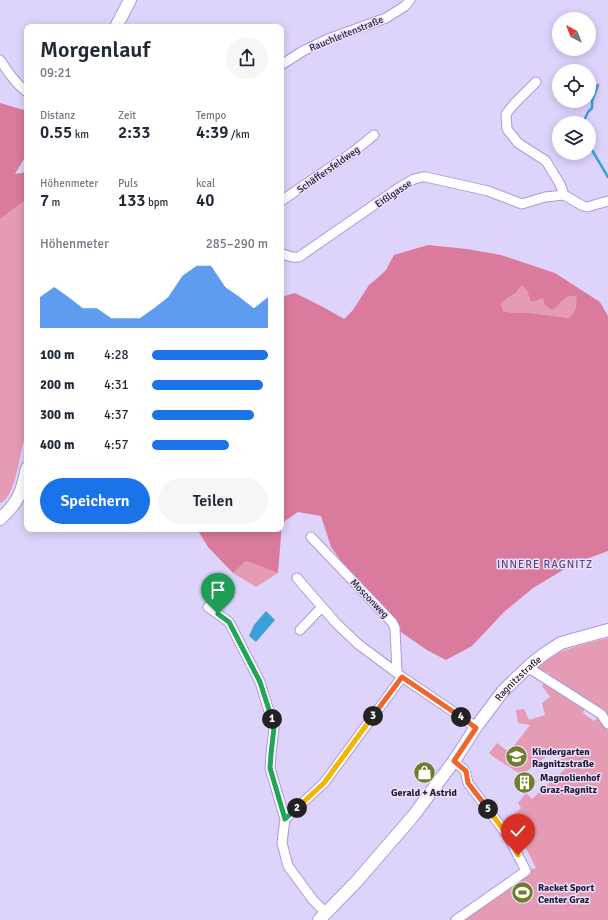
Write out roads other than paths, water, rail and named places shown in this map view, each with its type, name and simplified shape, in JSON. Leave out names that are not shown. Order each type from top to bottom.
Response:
[{"type":"main road","points":[[118,24],[130,0]]},
{"type":"main road","points":[[0,519],[11,509],[18,498],[24,478]]},
{"type":"main road","name":"Ragnitzstraße","points":[[322,917],[357,882],[414,815],[503,691],[529,666],[544,654],[562,643],[608,630]]},
{"type":"street","name":"Rauchleitenstraße","points":[[284,63],[303,51],[328,39],[386,18],[405,6],[410,0]]},
{"type":"street","points":[[0,60],[7,71],[24,90]]},
{"type":"street","points":[[536,82],[506,114],[507,129],[518,143],[546,161],[560,184],[564,195],[587,207],[608,201]]},
{"type":"street","name":"Schäffersfeldweg","points":[[284,199],[353,152],[374,135]]},
{"type":"street","name":"Eißlgasse","points":[[284,254],[294,258],[299,257],[397,189],[418,177],[426,177],[488,191],[522,204],[545,197],[564,195]]},
{"type":"street","name":"Mosconweg","points":[[311,538],[392,622],[395,628],[400,675]]},
{"type":"street","points":[[297,578],[336,623],[358,644],[476,728]]},
{"type":"street","points":[[208,607],[229,622],[260,682],[274,728],[270,768],[285,819],[282,843],[288,866],[313,900],[322,917]]},
{"type":"street","points":[[300,630],[322,607]]},
{"type":"street","points":[[529,666],[532,670],[601,714],[608,724]]},
{"type":"street","points":[[285,819],[324,783],[400,675]]},
{"type":"street","points":[[454,761],[466,771],[468,783],[508,836],[526,871],[456,920]]},
{"type":"water","points":[[266,611],[275,620],[256,642],[249,636],[254,625]]},
{"type":"waterway","points":[[586,116],[592,108],[592,101],[598,85]]},
{"type":"waterway","points":[[596,157],[608,177]]},
{"type":"place","name":"Kindergarten Ragnitzstraße","points":[[517,757]]},
{"type":"place","name":"Gerald + Astrid","points":[[424,772]]},
{"type":"place","name":"Magnolienhof Graz-Ragnitz","points":[[525,783]]},
{"type":"place","name":"Racket Sport Center Graz","points":[[522,893]]},
{"type":"district","name":"INNERE RAGNITZ","points":[[545,564]]}]
